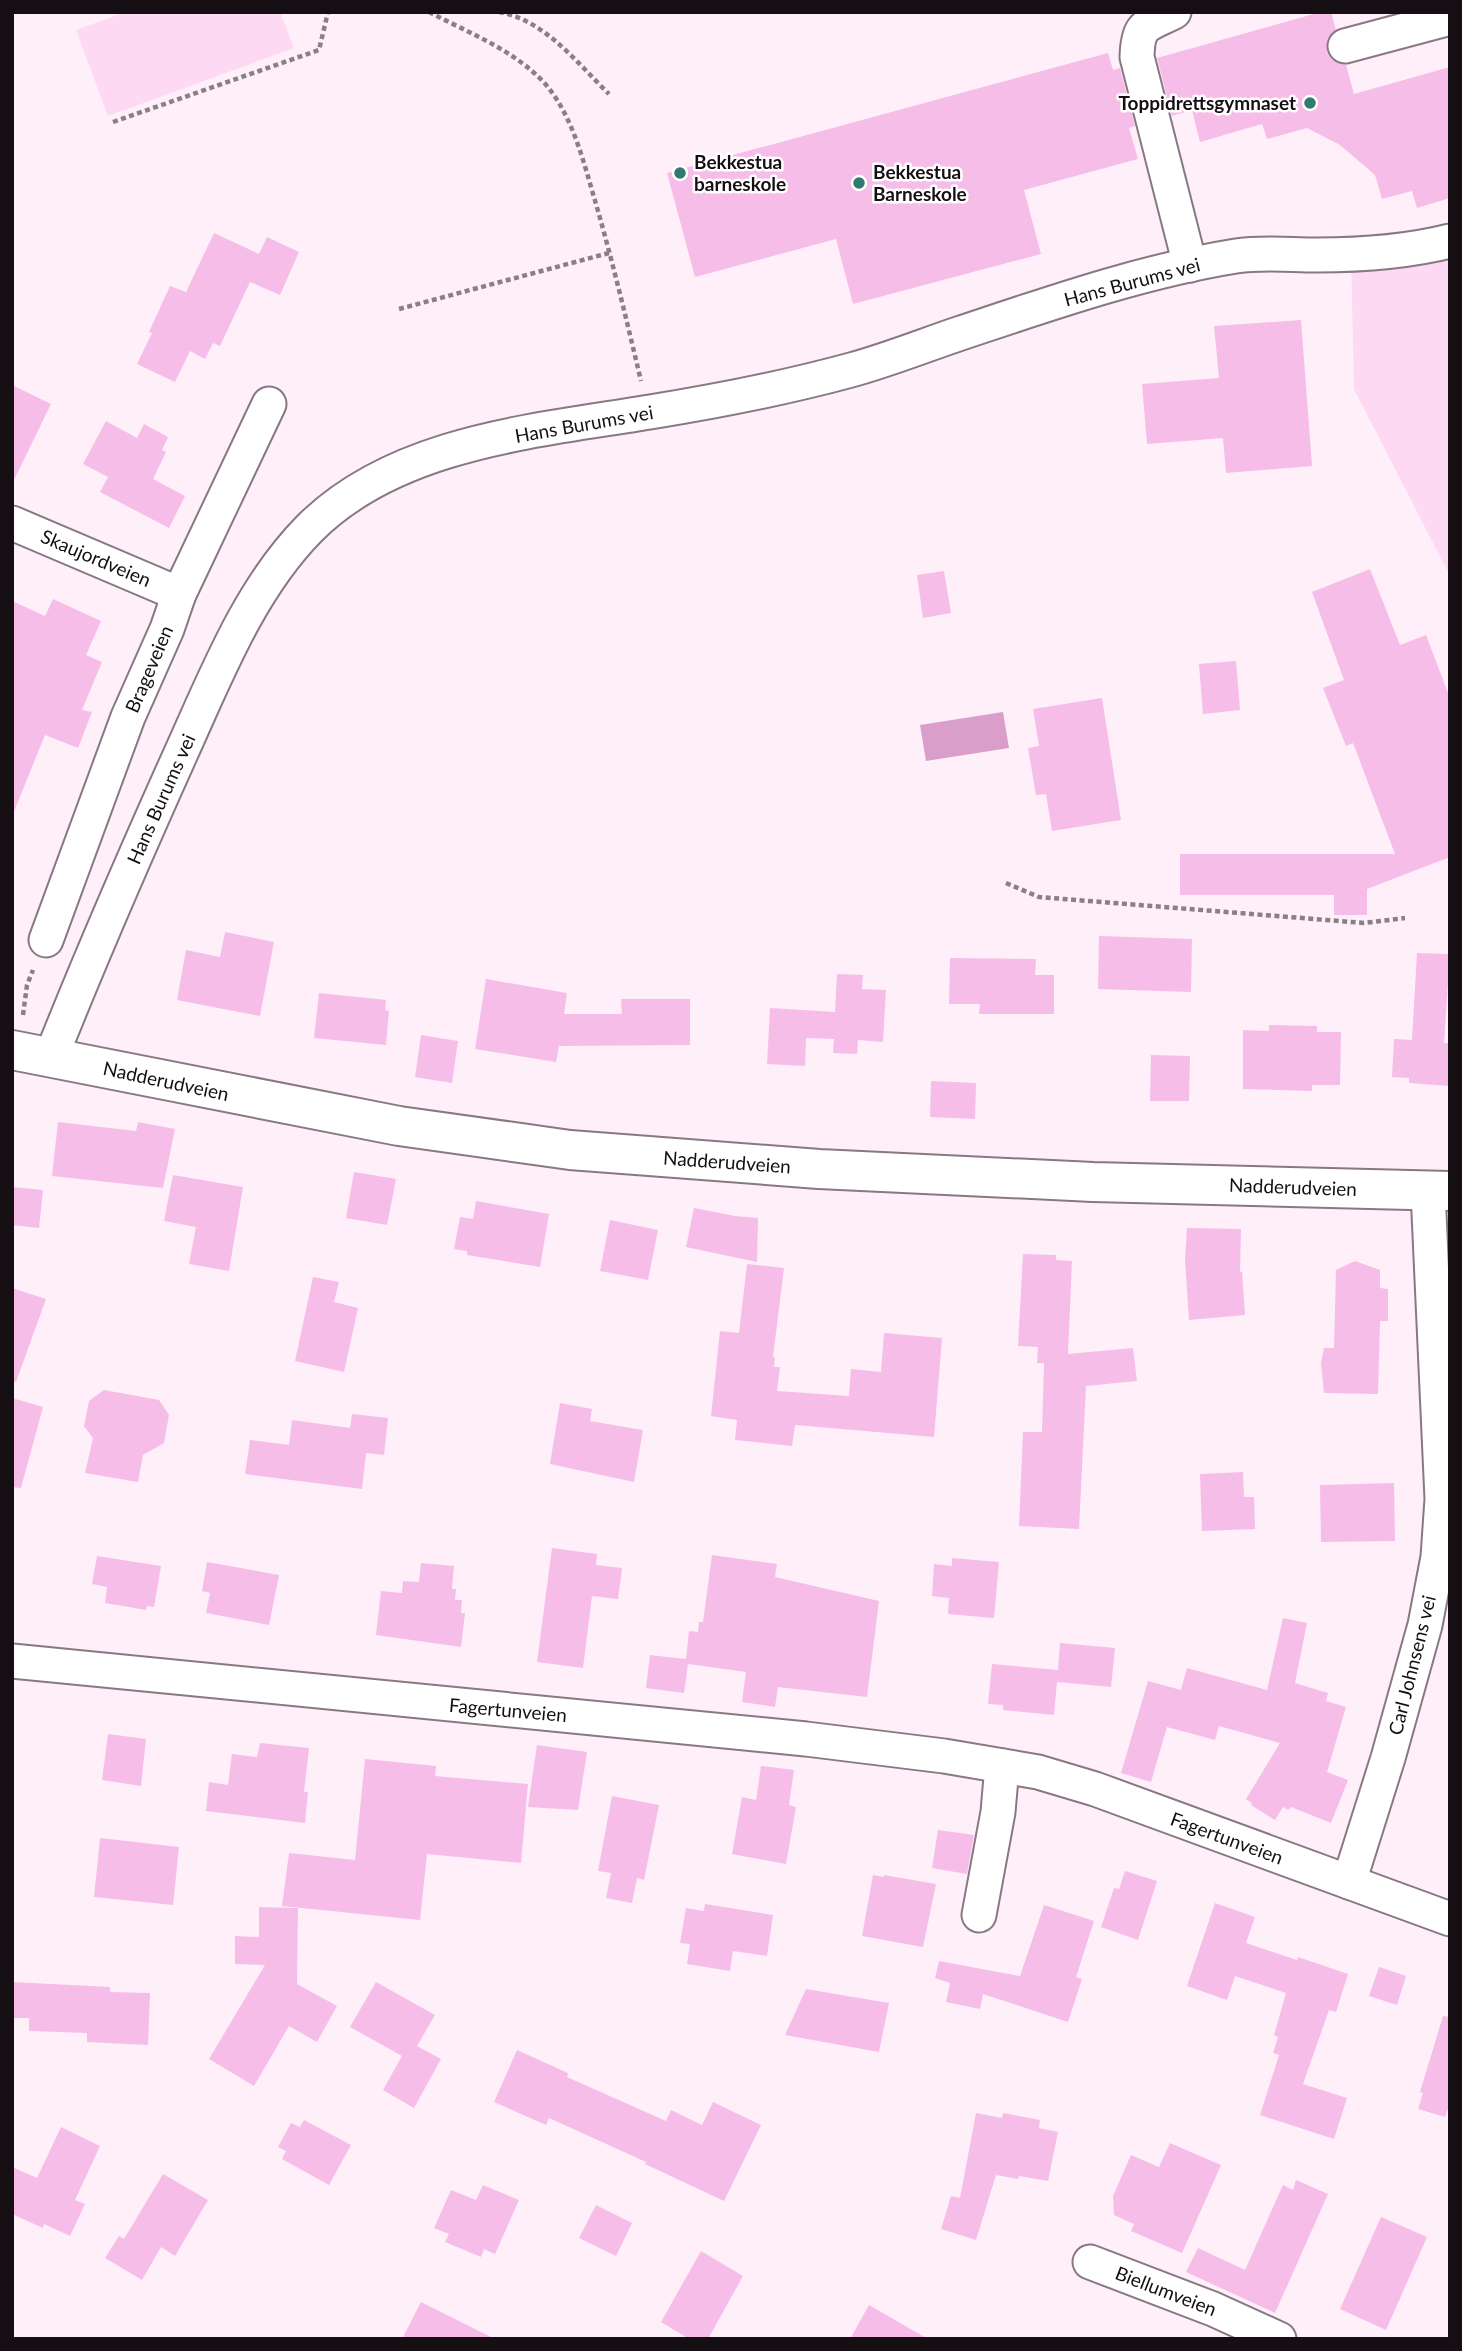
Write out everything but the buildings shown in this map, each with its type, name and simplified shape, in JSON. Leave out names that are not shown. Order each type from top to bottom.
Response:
[{"type":"main road","name":"Nadderudveien","points":[[27,1053],[399,1126],[570,1150],[832,1170],[1093,1182],[1439,1191]]},
{"type":"street","points":[[1174,12],[1147,25],[1138,35],[1137,57],[1190,265]]},
{"type":"street","points":[[1345,46],[1450,18]]},
{"type":"street","name":"Hans Burums vei","points":[[27,1053],[105,925],[217,673],[276,569],[309,529],[345,498],[390,472],[434,455],[528,432],[797,384],[858,369],[1090,292],[1190,265],[1243,255],[1351,255],[1409,249],[1450,241]]},
{"type":"street","name":"Brageveien","points":[[46,940],[128,717],[167,629],[179,594],[269,404]]},
{"type":"street","name":"Skaujordveien","points":[[12,523],[179,594]]},
{"type":"street","name":"Carl Johnsens vei","points":[[1349,1882],[1406,1692],[1438,1557],[1442,1499],[1439,1191]]},
{"type":"street","name":"Fagertunveien","points":[[12,1661],[807,1739],[944,1756],[1038,1772],[1095,1789],[1450,1919]]},
{"type":"street","points":[[979,1915],[998,1812],[1002,1766]]},
{"type":"street","name":"Biellumveien","points":[[1090,2262],[1213,2309],[1279,2339]]},
{"type":"path","points":[[113,122],[320,50],[328,12]]},
{"type":"path","points":[[429,12],[516,58],[552,93],[566,115],[610,253],[648,412]]},
{"type":"path","points":[[499,12],[512,15],[544,31],[609,94]]},
{"type":"path","points":[[399,309],[610,253]]},
{"type":"path","points":[[1006,883],[1039,897],[1364,923],[1405,918]]},
{"type":"path","points":[[27,1053],[27,985],[46,940]]},
{"type":"shaded area","points":[[126,12],[280,12],[294,48],[108,116],[76,30]]},
{"type":"shaded area","points":[[1450,241],[1450,576],[1354,389],[1351,255]]},
{"type":"shaded area","points":[[1003,712],[1009,748],[926,761],[920,725]]},
{"type":"place","name":"Toppidrettsgymnaset","points":[[1310,103]]},
{"type":"place","name":"Bekkestua barneskole","points":[[680,173]]},
{"type":"place","name":"Bekkestua Barneskole","points":[[859,183]]}]
